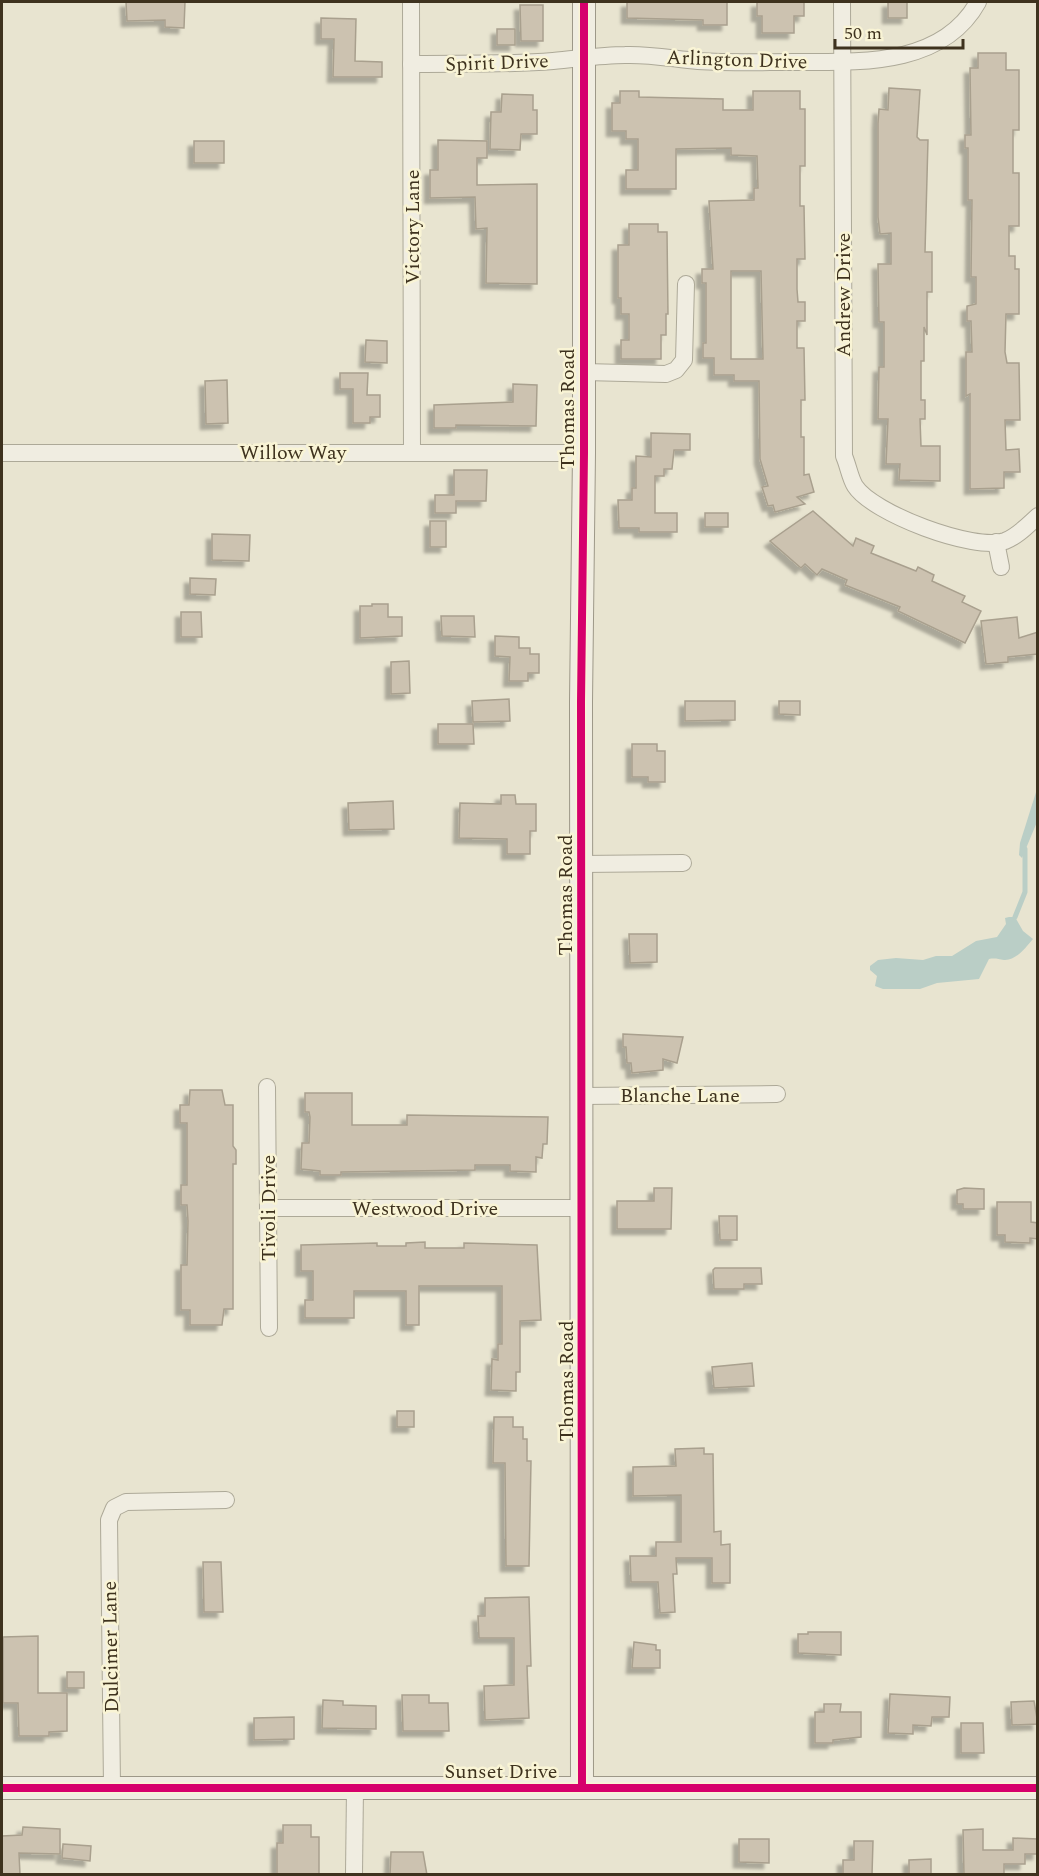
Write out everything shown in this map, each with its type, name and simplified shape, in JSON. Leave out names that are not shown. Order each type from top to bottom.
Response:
[{"type":"street","name":"Victory Lane","points":[[411,2],[412,452]]},
{"type":"street","name":"Thomas Road","points":[[582,1788],[581,864],[584,2]]},
{"type":"street","name":"Andrew Drive","points":[[842,2],[844,456],[855,487],[874,504],[942,536],[980,544],[996,542]]},
{"type":"street","name":"Arlington Drive","points":[[583,56],[628,54],[736,62],[842,62],[899,57],[933,45],[973,12],[978,2]]},
{"type":"street","name":"Spirit Drive","points":[[411,64],[553,61],[583,56]]},
{"type":"street","points":[[584,372],[666,374],[676,370],[684,360],[686,284]]},
{"type":"street","name":"Willow Way","points":[[2,453],[584,453]]},
{"type":"street","points":[[1001,567],[996,542],[1005,541],[1024,530],[1038,516]]},
{"type":"street","points":[[581,864],[683,863]]},
{"type":"street","name":"Tivoli Drive","points":[[267,1087],[269,1328]]},
{"type":"street","name":"Blanche Lane","points":[[582,1095],[777,1094]]},
{"type":"street","name":"Westwood Drive","points":[[268,1208],[582,1208]]},
{"type":"street","name":"Dulcimer Lane","points":[[112,1787],[109,1520],[114,1508],[126,1502],[226,1500]]},
{"type":"street","name":"Sunset Drive","points":[[2,1788],[1038,1788]]},
{"type":"street","points":[[354,1875],[355,1788]]},
{"type":"shaded area","points":[[1037,789],[1037,822],[1022,858],[1019,855],[1020,843]]},
{"type":"shaded area","points":[[1015,917],[1023,931],[1033,939],[1013,958],[989,959],[979,979],[937,983],[920,989],[883,989],[875,986],[877,976],[870,970],[870,966],[878,960],[896,958],[923,960],[936,956],[952,956],[976,941],[997,937],[1006,924],[1005,918]]},
{"type":"building","points":[[126,2],[185,2],[184,28],[165,27],[165,20],[127,21]]},
{"type":"building","points":[[627,2],[727,2],[727,25],[703,25],[703,20],[627,18]]},
{"type":"building","points":[[757,2],[804,2],[804,16],[794,16],[794,33],[762,33],[762,16],[757,16]]},
{"type":"building","points":[[888,2],[907,2],[907,18],[888,18]]},
{"type":"building","points":[[520,5],[543,5],[543,41],[521,41]]},
{"type":"building","points":[[321,18],[356,19],[355,61],[382,62],[382,77],[333,77],[334,39],[321,39]]},
{"type":"building","points":[[497,29],[515,29],[515,45],[497,45]]},
{"type":"building","points":[[978,53],[1006,53],[1006,70],[1019,70],[1019,130],[1013,130],[1013,173],[1019,173],[1019,226],[1009,226],[1009,256],[1015,256],[1015,269],[1019,269],[1019,314],[1006,314],[1005,352],[1007,363],[1019,363],[1020,420],[1005,420],[1006,450],[1019,449],[1020,472],[1004,472],[1004,488],[970,489],[970,394],[966,396],[966,352],[972,352],[971,321],[967,321],[967,306],[976,304],[976,277],[971,277],[972,200],[968,200],[968,148],[965,148],[965,135],[971,135],[970,68],[978,68]]},
{"type":"building","points":[[889,88],[920,90],[917,137],[920,140],[928,140],[925,252],[932,252],[932,292],[927,292],[927,335],[924,327],[924,361],[921,361],[921,400],[925,400],[925,419],[920,419],[921,446],[940,446],[940,481],[899,480],[900,464],[886,464],[888,419],[878,419],[879,367],[884,367],[884,322],[879,322],[878,264],[891,264],[891,233],[880,234],[878,123],[879,109],[888,110]]},
{"type":"building","points":[[620,91],[639,91],[639,97],[723,99],[723,110],[753,110],[753,91],[800,91],[800,109],[805,109],[805,166],[800,166],[800,206],[804,206],[805,259],[797,259],[797,289],[798,302],[805,302],[805,321],[797,321],[797,348],[804,348],[805,400],[801,400],[801,437],[804,437],[804,475],[809,474],[814,492],[797,497],[805,504],[775,512],[773,505],[768,506],[762,487],[768,486],[760,459],[759,381],[734,381],[734,375],[714,375],[714,358],[703,358],[703,343],[706,343],[706,283],[702,283],[702,269],[713,269],[709,201],[754,200],[754,188],[758,188],[757,156],[731,155],[731,148],[676,149],[676,189],[626,189],[626,170],[638,170],[638,139],[626,139],[626,131],[612,131],[612,103],[620,103]],"holes":[[[731,271],[761,271],[763,359],[731,359]]]},
{"type":"building","points":[[502,94],[533,95],[533,110],[537,110],[537,134],[521,134],[520,150],[490,149],[491,112],[501,112]]},
{"type":"building","points":[[438,140],[487,141],[487,158],[477,158],[477,185],[537,184],[537,284],[486,283],[487,228],[476,229],[475,197],[430,198],[430,170],[438,170]]},
{"type":"building","points":[[194,141],[224,141],[224,163],[194,163]]},
{"type":"building","points":[[629,224],[658,224],[658,232],[667,232],[668,314],[666,314],[666,335],[661,335],[661,359],[621,359],[621,340],[629,340],[629,314],[621,314],[621,298],[618,298],[618,245],[629,245]]},
{"type":"building","points":[[366,340],[387,341],[387,363],[365,362]]},
{"type":"building","points":[[340,373],[368,373],[367,395],[380,395],[380,417],[370,417],[370,423],[353,423],[353,389],[340,389]]},
{"type":"building","points":[[227,380],[228,423],[206,424],[205,381]]},
{"type":"building","points":[[513,384],[537,385],[536,426],[456,425],[456,428],[434,428],[434,405],[513,402]]},
{"type":"building","points":[[651,433],[690,434],[690,450],[674,450],[672,469],[664,469],[664,476],[655,476],[655,513],[677,513],[677,532],[639,532],[639,528],[619,528],[618,500],[632,500],[632,488],[636,488],[636,456],[651,457]]},
{"type":"building","points":[[454,470],[487,470],[486,501],[456,501],[456,513],[435,513],[435,495],[454,495]]},
{"type":"building","points":[[813,511],[853,546],[856,538],[874,546],[871,553],[916,571],[918,567],[934,575],[932,581],[965,596],[962,602],[981,611],[965,643],[898,611],[900,607],[845,585],[847,580],[822,569],[817,575],[805,564],[801,568],[770,541]]},
{"type":"building","points":[[705,513],[728,513],[728,527],[705,527]]},
{"type":"building","points":[[430,521],[446,521],[446,547],[430,547]]},
{"type":"building","points":[[212,534],[250,535],[249,561],[212,560]]},
{"type":"building","points":[[190,578],[216,579],[215,595],[190,594]]},
{"type":"building","points":[[372,604],[388,604],[388,617],[402,617],[402,636],[360,638],[360,606],[372,606]]},
{"type":"building","points":[[181,612],[201,612],[202,637],[181,637]]},
{"type":"building","points":[[441,616],[474,616],[475,637],[442,636]]},
{"type":"building","points":[[1017,617],[1019,638],[1038,632],[1038,654],[1008,657],[1008,662],[986,664],[981,621]]},
{"type":"building","points":[[495,636],[519,637],[519,648],[530,648],[530,654],[539,654],[539,673],[528,673],[528,681],[509,681],[510,657],[495,656]]},
{"type":"building","points":[[409,661],[410,693],[391,694],[391,662]]},
{"type":"building","points":[[509,699],[510,721],[473,722],[472,701]]},
{"type":"building","points":[[685,701],[735,701],[735,720],[685,721]]},
{"type":"building","points":[[779,701],[800,701],[800,715],[779,714]]},
{"type":"building","points":[[438,724],[473,724],[474,744],[438,744]]},
{"type":"building","points":[[632,744],[657,744],[657,751],[665,751],[665,782],[648,782],[648,777],[632,777]]},
{"type":"building","points":[[501,795],[515,795],[516,804],[536,804],[536,831],[530,831],[530,854],[507,854],[507,839],[459,838],[460,803],[501,804]]},
{"type":"building","points":[[393,801],[394,829],[349,830],[348,803]]},
{"type":"building","points":[[629,934],[657,934],[657,962],[630,963]]},
{"type":"building","points":[[623,1034],[683,1037],[677,1063],[663,1059],[663,1070],[632,1073],[631,1063],[627,1063],[626,1047],[623,1047]]},
{"type":"building","points":[[190,1090],[222,1090],[225,1105],[233,1105],[233,1146],[236,1150],[236,1164],[233,1164],[233,1309],[224,1309],[222,1325],[190,1325],[190,1310],[181,1310],[181,1265],[187,1265],[188,1221],[187,1205],[181,1205],[181,1185],[187,1185],[187,1123],[180,1123],[180,1105],[189,1105]]},
{"type":"building","points":[[305,1093],[352,1093],[352,1125],[407,1125],[407,1115],[548,1117],[547,1144],[543,1144],[542,1158],[536,1157],[536,1172],[510,1171],[510,1165],[475,1165],[475,1170],[341,1172],[341,1175],[320,1175],[320,1171],[301,1169],[302,1143],[309,1143],[310,1117],[309,1112],[305,1112]]},
{"type":"building","points":[[654,1188],[672,1188],[671,1229],[617,1229],[617,1201],[654,1201]]},
{"type":"building","points":[[984,1189],[984,1209],[963,1209],[963,1204],[957,1204],[957,1190]]},
{"type":"building","points":[[997,1202],[1031,1202],[1031,1222],[1038,1223],[1038,1239],[1030,1238],[1030,1243],[1005,1242],[1005,1235],[997,1235]]},
{"type":"building","points":[[719,1216],[737,1216],[737,1240],[720,1240]]},
{"type":"building","points":[[425,1242],[425,1248],[464,1248],[464,1243],[537,1245],[541,1320],[520,1321],[520,1372],[516,1372],[516,1391],[491,1390],[492,1359],[498,1360],[498,1344],[502,1344],[502,1286],[419,1286],[419,1325],[406,1325],[406,1291],[354,1291],[354,1318],[305,1318],[305,1300],[313,1300],[313,1271],[301,1271],[301,1245],[377,1243],[377,1246],[406,1246],[406,1243]]},
{"type":"building","points":[[715,1268],[761,1268],[762,1284],[744,1284],[744,1289],[714,1289],[713,1270]]},
{"type":"building","points":[[752,1363],[754,1386],[714,1388],[712,1367]]},
{"type":"building","points":[[397,1411],[414,1411],[414,1427],[397,1427]]},
{"type":"building","points":[[494,1417],[513,1417],[513,1427],[523,1427],[523,1439],[527,1439],[527,1461],[531,1461],[529,1566],[506,1566],[505,1463],[493,1463]]},
{"type":"building","points":[[704,1448],[704,1454],[713,1454],[714,1532],[721,1531],[721,1545],[730,1544],[730,1583],[712,1583],[712,1558],[676,1558],[677,1574],[673,1574],[675,1612],[660,1613],[658,1582],[631,1582],[630,1556],[656,1556],[656,1542],[681,1542],[681,1495],[633,1496],[633,1467],[676,1466],[675,1449]]},
{"type":"building","points":[[203,1562],[221,1562],[223,1612],[204,1612]]},
{"type":"building","points":[[529,1597],[531,1666],[527,1666],[529,1718],[485,1720],[484,1686],[514,1685],[514,1638],[479,1638],[478,1616],[485,1616],[485,1598]]},
{"type":"building","points":[[808,1632],[841,1632],[841,1655],[798,1653],[798,1634],[808,1634]]},
{"type":"building","points":[[38,1636],[38,1693],[67,1693],[67,1731],[49,1732],[49,1736],[19,1736],[18,1703],[3,1703],[3,1637]]},
{"type":"building","points":[[634,1642],[656,1645],[656,1650],[660,1650],[660,1668],[632,1668]]},
{"type":"building","points":[[67,1672],[84,1672],[84,1688],[67,1688]]},
{"type":"building","points":[[890,1694],[950,1697],[949,1717],[932,1717],[931,1726],[913,1725],[913,1734],[888,1733]]},
{"type":"building","points":[[402,1695],[429,1695],[429,1703],[448,1703],[449,1731],[403,1731]]},
{"type":"building","points":[[323,1700],[343,1701],[343,1705],[376,1706],[376,1729],[322,1728]]},
{"type":"building","points":[[1034,1701],[1038,1724],[1012,1725],[1011,1702]]},
{"type":"building","points":[[824,1704],[841,1704],[840,1712],[861,1712],[861,1737],[833,1740],[833,1743],[815,1743],[815,1712],[824,1712]]},
{"type":"building","points":[[294,1717],[294,1739],[254,1740],[254,1718]]},
{"type":"building","points":[[961,1723],[983,1723],[984,1753],[961,1753]]},
{"type":"building","points":[[283,1825],[311,1825],[311,1837],[319,1837],[319,1875],[277,1875],[277,1843],[283,1843]]},
{"type":"building","points":[[23,1827],[60,1829],[60,1854],[19,1853],[20,1875],[2,1875],[2,1836],[22,1835]]},
{"type":"building","points":[[983,1829],[983,1850],[1013,1850],[1013,1838],[1038,1839],[1038,1854],[1025,1854],[1025,1864],[1004,1864],[1004,1875],[964,1875],[963,1830]]},
{"type":"building","points":[[739,1839],[769,1839],[769,1863],[739,1862]]},
{"type":"building","points":[[854,1841],[873,1841],[872,1875],[843,1875],[843,1860],[854,1860]]},
{"type":"building","points":[[63,1844],[91,1846],[90,1861],[62,1858]]},
{"type":"building","points":[[391,1852],[423,1852],[427,1875],[390,1875]]},
{"type":"building","points":[[931,1859],[931,1875],[909,1875],[909,1860]]},
{"type":"waterway","points":[[1015,917],[1025,892],[1025,849]]},
{"type":"cycle path","points":[[582,1788],[581,702],[584,453],[584,2]]},
{"type":"cycle path","points":[[2,1788],[1038,1788]]}]
